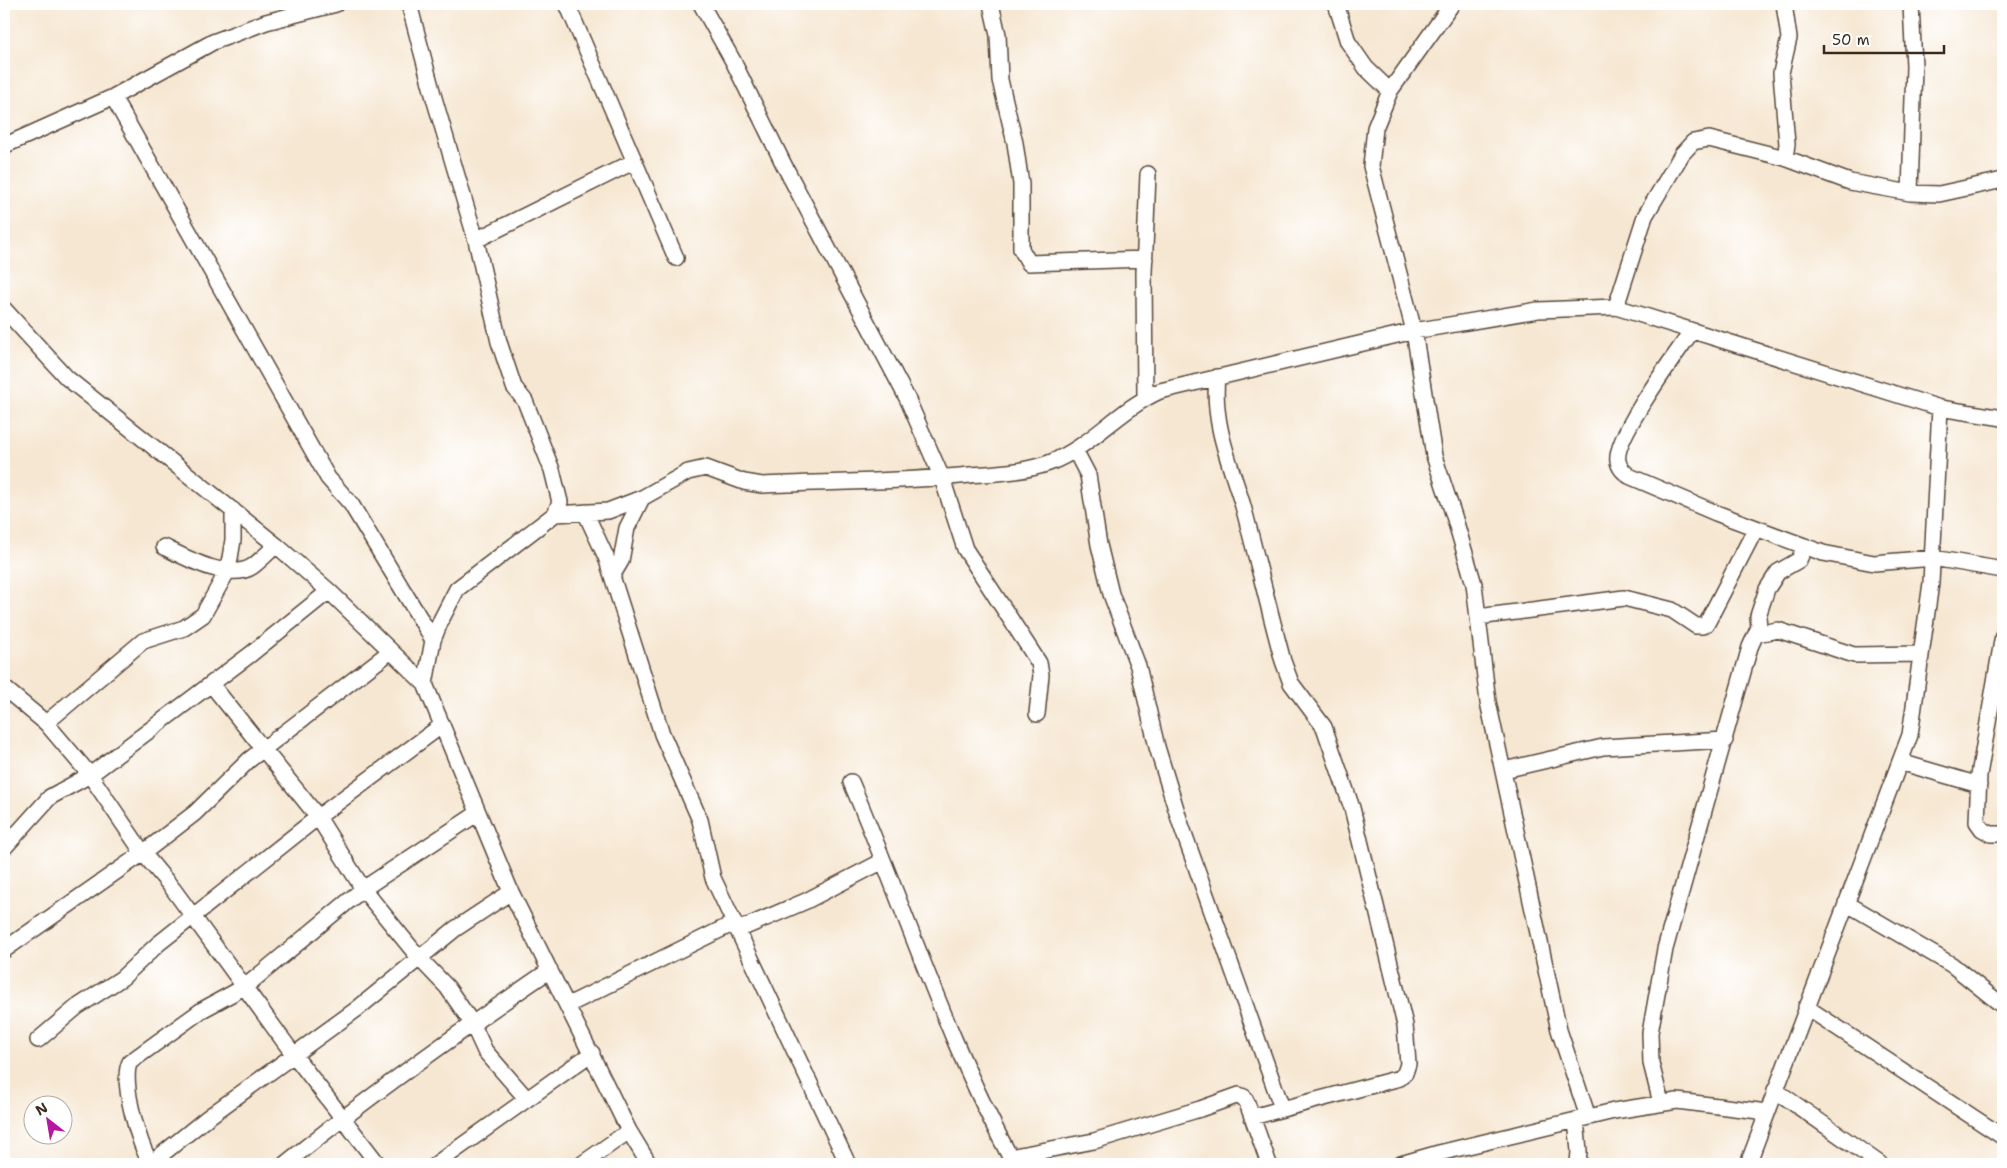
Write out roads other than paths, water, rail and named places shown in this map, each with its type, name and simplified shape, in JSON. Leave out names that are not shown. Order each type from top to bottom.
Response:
[{"type":"street","points":[[4,143],[8,144],[113,97],[213,42],[266,22],[336,4]]},
{"type":"street","points":[[409,4],[434,98],[476,240],[508,373],[514,387],[525,401],[552,470],[560,502],[555,514],[457,589],[433,640],[426,684]]},
{"type":"street","points":[[567,4],[633,162],[676,258]]},
{"type":"street","points":[[702,4],[733,61],[788,173],[907,398],[942,478],[965,549],[1039,664],[1041,675],[1038,714]]},
{"type":"street","points":[[991,4],[998,35],[1002,89],[1015,143],[1021,184],[1021,249],[1024,257],[1029,263],[1145,259]]},
{"type":"street","points":[[1336,4],[1348,42],[1366,68],[1390,91]]},
{"type":"street","points":[[1452,4],[1390,91],[1375,128],[1371,166],[1414,331],[1434,456],[1474,584],[1488,702],[1559,1030],[1582,1119],[1578,1164]]},
{"type":"street","points":[[1784,4],[1789,38],[1781,73],[1787,144],[1785,158]]},
{"type":"street","points":[[1910,193],[1914,66],[1911,4]]},
{"type":"street","points":[[113,97],[328,478],[351,504],[433,640]]},
{"type":"street","points":[[1616,307],[1645,216],[1682,154],[1693,142],[1709,139],[1785,158],[1850,182],[1910,193],[1939,194],[2003,180]]},
{"type":"street","points":[[476,240],[633,162]]},
{"type":"street","points":[[1145,398],[1145,259],[1148,174]]},
{"type":"street","points":[[555,514],[608,511],[642,498],[688,472],[706,468],[744,482],[762,485],[942,478],[1027,470],[1075,450],[1145,398],[1160,391],[1414,331],[1538,310],[1616,307],[1940,408],[2003,418]]},
{"type":"street","points":[[4,309],[67,378],[276,545],[329,591],[426,684],[441,726],[511,892],[629,1131],[649,1164]]},
{"type":"street","points":[[1692,331],[1635,414],[1617,455],[1621,469],[1629,476],[1756,528],[1823,552],[1874,563],[1933,558],[2003,570]]},
{"type":"street","points":[[1217,377],[1216,410],[1222,441],[1243,507],[1283,661],[1291,683],[1324,727],[1352,808],[1405,1025],[1408,1064],[1405,1073],[1400,1078],[1252,1116]]},
{"type":"street","points":[[1748,1164],[1910,735],[1932,582],[1940,408]]},
{"type":"street","points":[[1075,450],[1088,475],[1099,545],[1111,594],[1138,666],[1157,747],[1180,822],[1282,1108]]},
{"type":"street","points":[[612,576],[621,560],[627,528],[642,498]]},
{"type":"street","points":[[46,723],[143,641],[184,628],[203,615],[228,570],[234,540],[233,510]]},
{"type":"street","points":[[585,512],[606,557],[662,734],[700,820],[713,878],[848,1164]]},
{"type":"street","points":[[1478,618],[1624,598],[1672,610],[1696,626],[1702,626],[1707,622],[1756,528]]},
{"type":"street","points":[[164,547],[199,565],[241,571],[252,567],[276,545]]},
{"type":"street","points":[[1661,1103],[1651,1063],[1650,1034],[1665,949],[1750,647],[1759,627],[1758,616],[1767,589],[1778,572],[1799,560],[1805,546]]},
{"type":"street","points":[[4,848],[50,797],[90,775],[211,684],[329,591]]},
{"type":"street","points":[[1756,634],[1778,630],[1854,655],[1921,654]]},
{"type":"street","points":[[2003,635],[1979,786],[1978,822],[1982,829],[1991,834],[2003,834]]},
{"type":"street","points":[[4,950],[143,853],[194,813],[249,760],[391,651]]},
{"type":"street","points":[[211,684],[318,817],[363,889],[420,959],[447,987],[472,1023],[485,1051],[526,1098]]},
{"type":"street","points":[[4,688],[46,723],[90,775],[143,853],[194,917],[246,986],[294,1056],[378,1164]]},
{"type":"street","points":[[38,1040],[77,1007],[122,978],[158,944],[318,817],[441,726]]},
{"type":"street","points":[[1504,770],[1602,747],[1725,740]]},
{"type":"street","points":[[1900,762],[1979,786]]},
{"type":"street","points":[[851,782],[913,933],[950,1035],[1012,1161],[1094,1141],[1200,1109],[1238,1095],[1244,1097],[1269,1164]]},
{"type":"street","points":[[478,813],[363,889],[246,986],[202,1010],[130,1062],[127,1067],[133,1117],[143,1152],[150,1164],[207,1118],[294,1056],[420,959],[455,929],[511,892]]},
{"type":"street","points":[[568,1005],[736,927],[806,901],[883,861]]},
{"type":"street","points":[[1846,902],[1952,965],[2003,1006]]},
{"type":"street","points":[[285,1164],[343,1117],[472,1023],[550,970]]},
{"type":"street","points":[[1806,1007],[2003,1137]]},
{"type":"street","points":[[436,1164],[526,1098],[592,1053]]},
{"type":"street","points":[[1775,1090],[1880,1164]]},
{"type":"street","points":[[1401,1164],[1439,1153],[1582,1119],[1661,1103],[1677,1101],[1767,1112]]},
{"type":"street","points":[[582,1164],[629,1131]]}]
